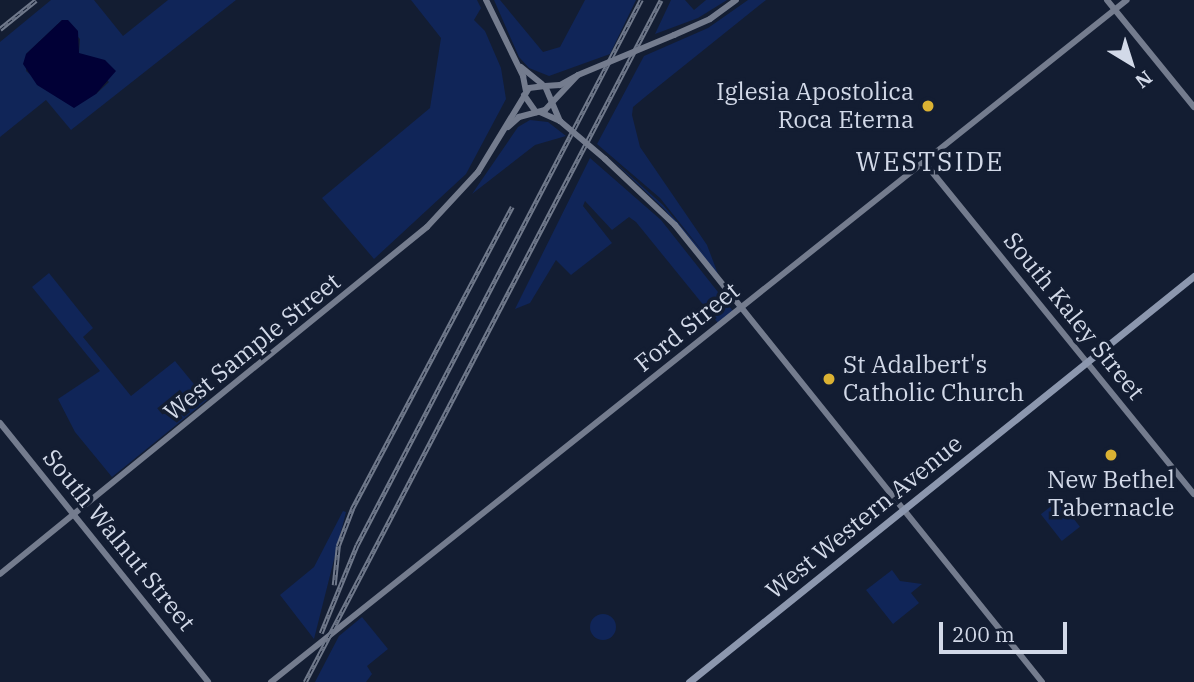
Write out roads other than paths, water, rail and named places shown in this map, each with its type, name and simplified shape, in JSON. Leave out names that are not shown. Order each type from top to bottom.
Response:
[{"type":"main road","name":"West Western Avenue","points":[[689,682],[1194,276]]},
{"type":"street","points":[[486,0],[519,66],[525,93],[538,112],[561,121],[663,212],[1042,682]]},
{"type":"street","points":[[525,93],[544,85],[560,85],[674,35],[710,19],[736,0]]},
{"type":"street","points":[[1107,0],[1194,107]]},
{"type":"street","name":"Ford Street","points":[[271,682],[1127,0]]},
{"type":"street","points":[[519,66],[544,85],[561,121]]},
{"type":"street","points":[[552,103],[578,75]]},
{"type":"street","name":"West Sample Street","points":[[0,575],[412,240],[464,191],[506,128],[525,93]]},
{"type":"street","name":"West Sample Street","points":[[506,128],[519,117],[538,112],[552,103]]},
{"type":"street","name":"South Kaley Street","points":[[924,162],[1194,495]]},
{"type":"street","name":"South Walnut Street","points":[[0,422],[208,682]]},
{"type":"railway","points":[[0,29],[36,0]]},
{"type":"railway","points":[[321,633],[357,545],[641,0]]},
{"type":"railway","points":[[305,682],[661,0]]},
{"type":"railway","points":[[334,585],[338,546],[352,509],[512,207]]},
{"type":"place","name":"Iglesia Apostolica Roca Eterna","points":[[928,106]]},
{"type":"place","name":"St Adalbert's Catholic Church","points":[[829,379]]},
{"type":"place","name":"New Bethel Tabernacle","points":[[1111,455]]},
{"type":"district","name":"WESTSIDE","points":[[930,162]]}]
